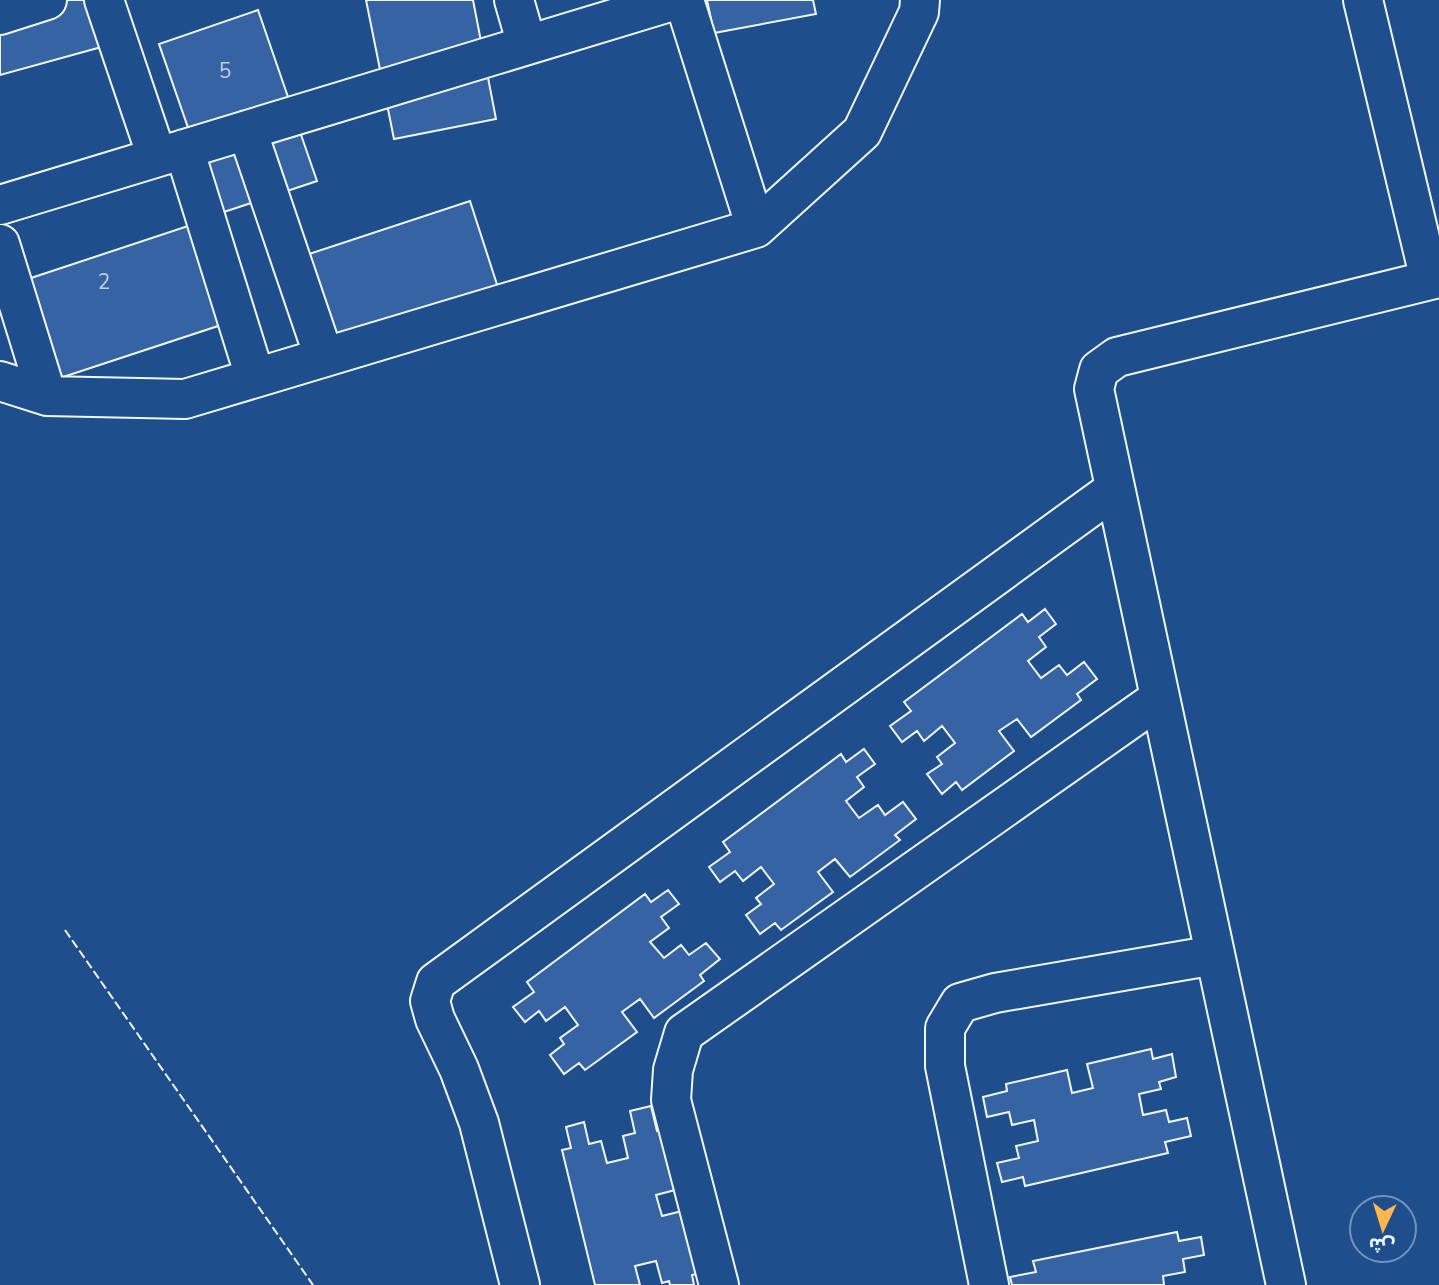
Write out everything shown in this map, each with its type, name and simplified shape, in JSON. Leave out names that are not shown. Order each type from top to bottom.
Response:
[{"type":"street","points":[[0,15],[47,0]]},
{"type":"street","points":[[104,0],[170,153],[255,377]]},
{"type":"street","points":[[514,0],[527,45]]},
{"type":"street","points":[[0,205],[676,0]]},
{"type":"street","points":[[684,0],[756,228]]},
{"type":"street","points":[[0,381],[47,396],[185,399],[756,228],[862,132],[919,12],[920,0]]},
{"type":"street","points":[[1286,1285],[1094,389],[1099,370],[1117,357],[1435,279],[1363,0]]},
{"type":"street","points":[[247,130],[324,357]]},
{"type":"street","points":[[0,244],[47,396]]},
{"type":"street","points":[[520,1285],[479,1123],[430,1001],[436,982],[1115,489]]},
{"type":"street","points":[[719,1285],[671,1100],[673,1070],[684,1033],[1160,698]]},
{"type":"street","points":[[989,1285],[945,1066],[945,1028],[960,1003],[995,993],[1215,955]]},
{"type":"building","points":[[0,0],[121,0],[134,38],[0,75]]},
{"type":"building","points":[[366,0],[473,0],[496,119],[394,139]]},
{"type":"building","points":[[707,0],[813,0],[816,14],[714,33]]},
{"type":"building","points":[[258,10],[317,181],[218,214],[159,44]]},
{"type":"building","points":[[470,201],[502,300],[330,356],[297,258]]},
{"type":"building","points":[[188,226],[221,325],[48,382],[16,283]]},
{"type":"building","points":[[1045,609],[1056,624],[1039,637],[1046,647],[1028,661],[1041,678],[1059,665],[1067,675],[1084,662],[1097,679],[1077,694],[1081,700],[1031,737],[1017,719],[999,731],[1014,751],[962,790],[956,782],[942,794],[927,774],[942,764],[937,757],[955,743],[942,726],[924,741],[917,731],[902,742],[890,726],[911,711],[904,702],[1022,614],[1028,622]]},
{"type":"building","points":[[864,749],[875,764],[857,777],[864,787],[846,801],[859,818],[878,805],[885,815],[903,802],[916,819],[895,835],[900,840],[850,877],[835,859],[818,872],[833,892],[781,930],[775,923],[760,934],[746,915],[761,904],[756,898],[774,884],[761,867],[743,881],[735,871],[720,882],[709,867],[730,852],[723,842],[841,754],[846,762]]},
{"type":"building","points":[[668,890],[679,904],[661,917],[669,928],[650,942],[664,958],[681,945],[689,955],[706,943],[720,959],[700,975],[704,981],[654,1018],[640,999],[622,1012],[637,1032],[585,1070],[579,1063],[564,1074],[550,1055],[564,1044],[560,1038],[578,1025],[565,1007],[546,1021],[539,1011],[525,1022],[513,1007],[534,992],[527,982],[645,894],[651,902]]},
{"type":"building","points":[[1151,1049],[1153,1059],[1172,1054],[1176,1077],[1159,1082],[1161,1089],[1139,1094],[1143,1115],[1166,1110],[1169,1122],[1187,1118],[1191,1136],[1165,1142],[1168,1153],[1025,1186],[1023,1177],[1002,1182],[997,1163],[1019,1158],[1016,1146],[1038,1141],[1034,1120],[1012,1125],[1009,1112],[987,1117],[983,1097],[1007,1091],[1006,1084],[1067,1070],[1072,1093],[1093,1088],[1087,1064]]},
{"type":"building","points":[[651,1106],[657,1131],[664,1129],[679,1189],[656,1195],[662,1216],[686,1210],[702,1273],[692,1275],[694,1285],[670,1285],[669,1281],[662,1283],[656,1261],[635,1266],[640,1285],[595,1285],[562,1150],[571,1148],[566,1127],[584,1122],[589,1144],[601,1141],[607,1163],[628,1158],[623,1136],[635,1133],[630,1111]]},
{"type":"building","points":[[1177,1232],[1179,1241],[1201,1237],[1204,1255],[1183,1259],[1185,1272],[1163,1276],[1164,1285],[1012,1285],[1010,1277],[1036,1272],[1033,1261]]},
{"type":"fence","points":[[65,930],[313,1285]]}]
